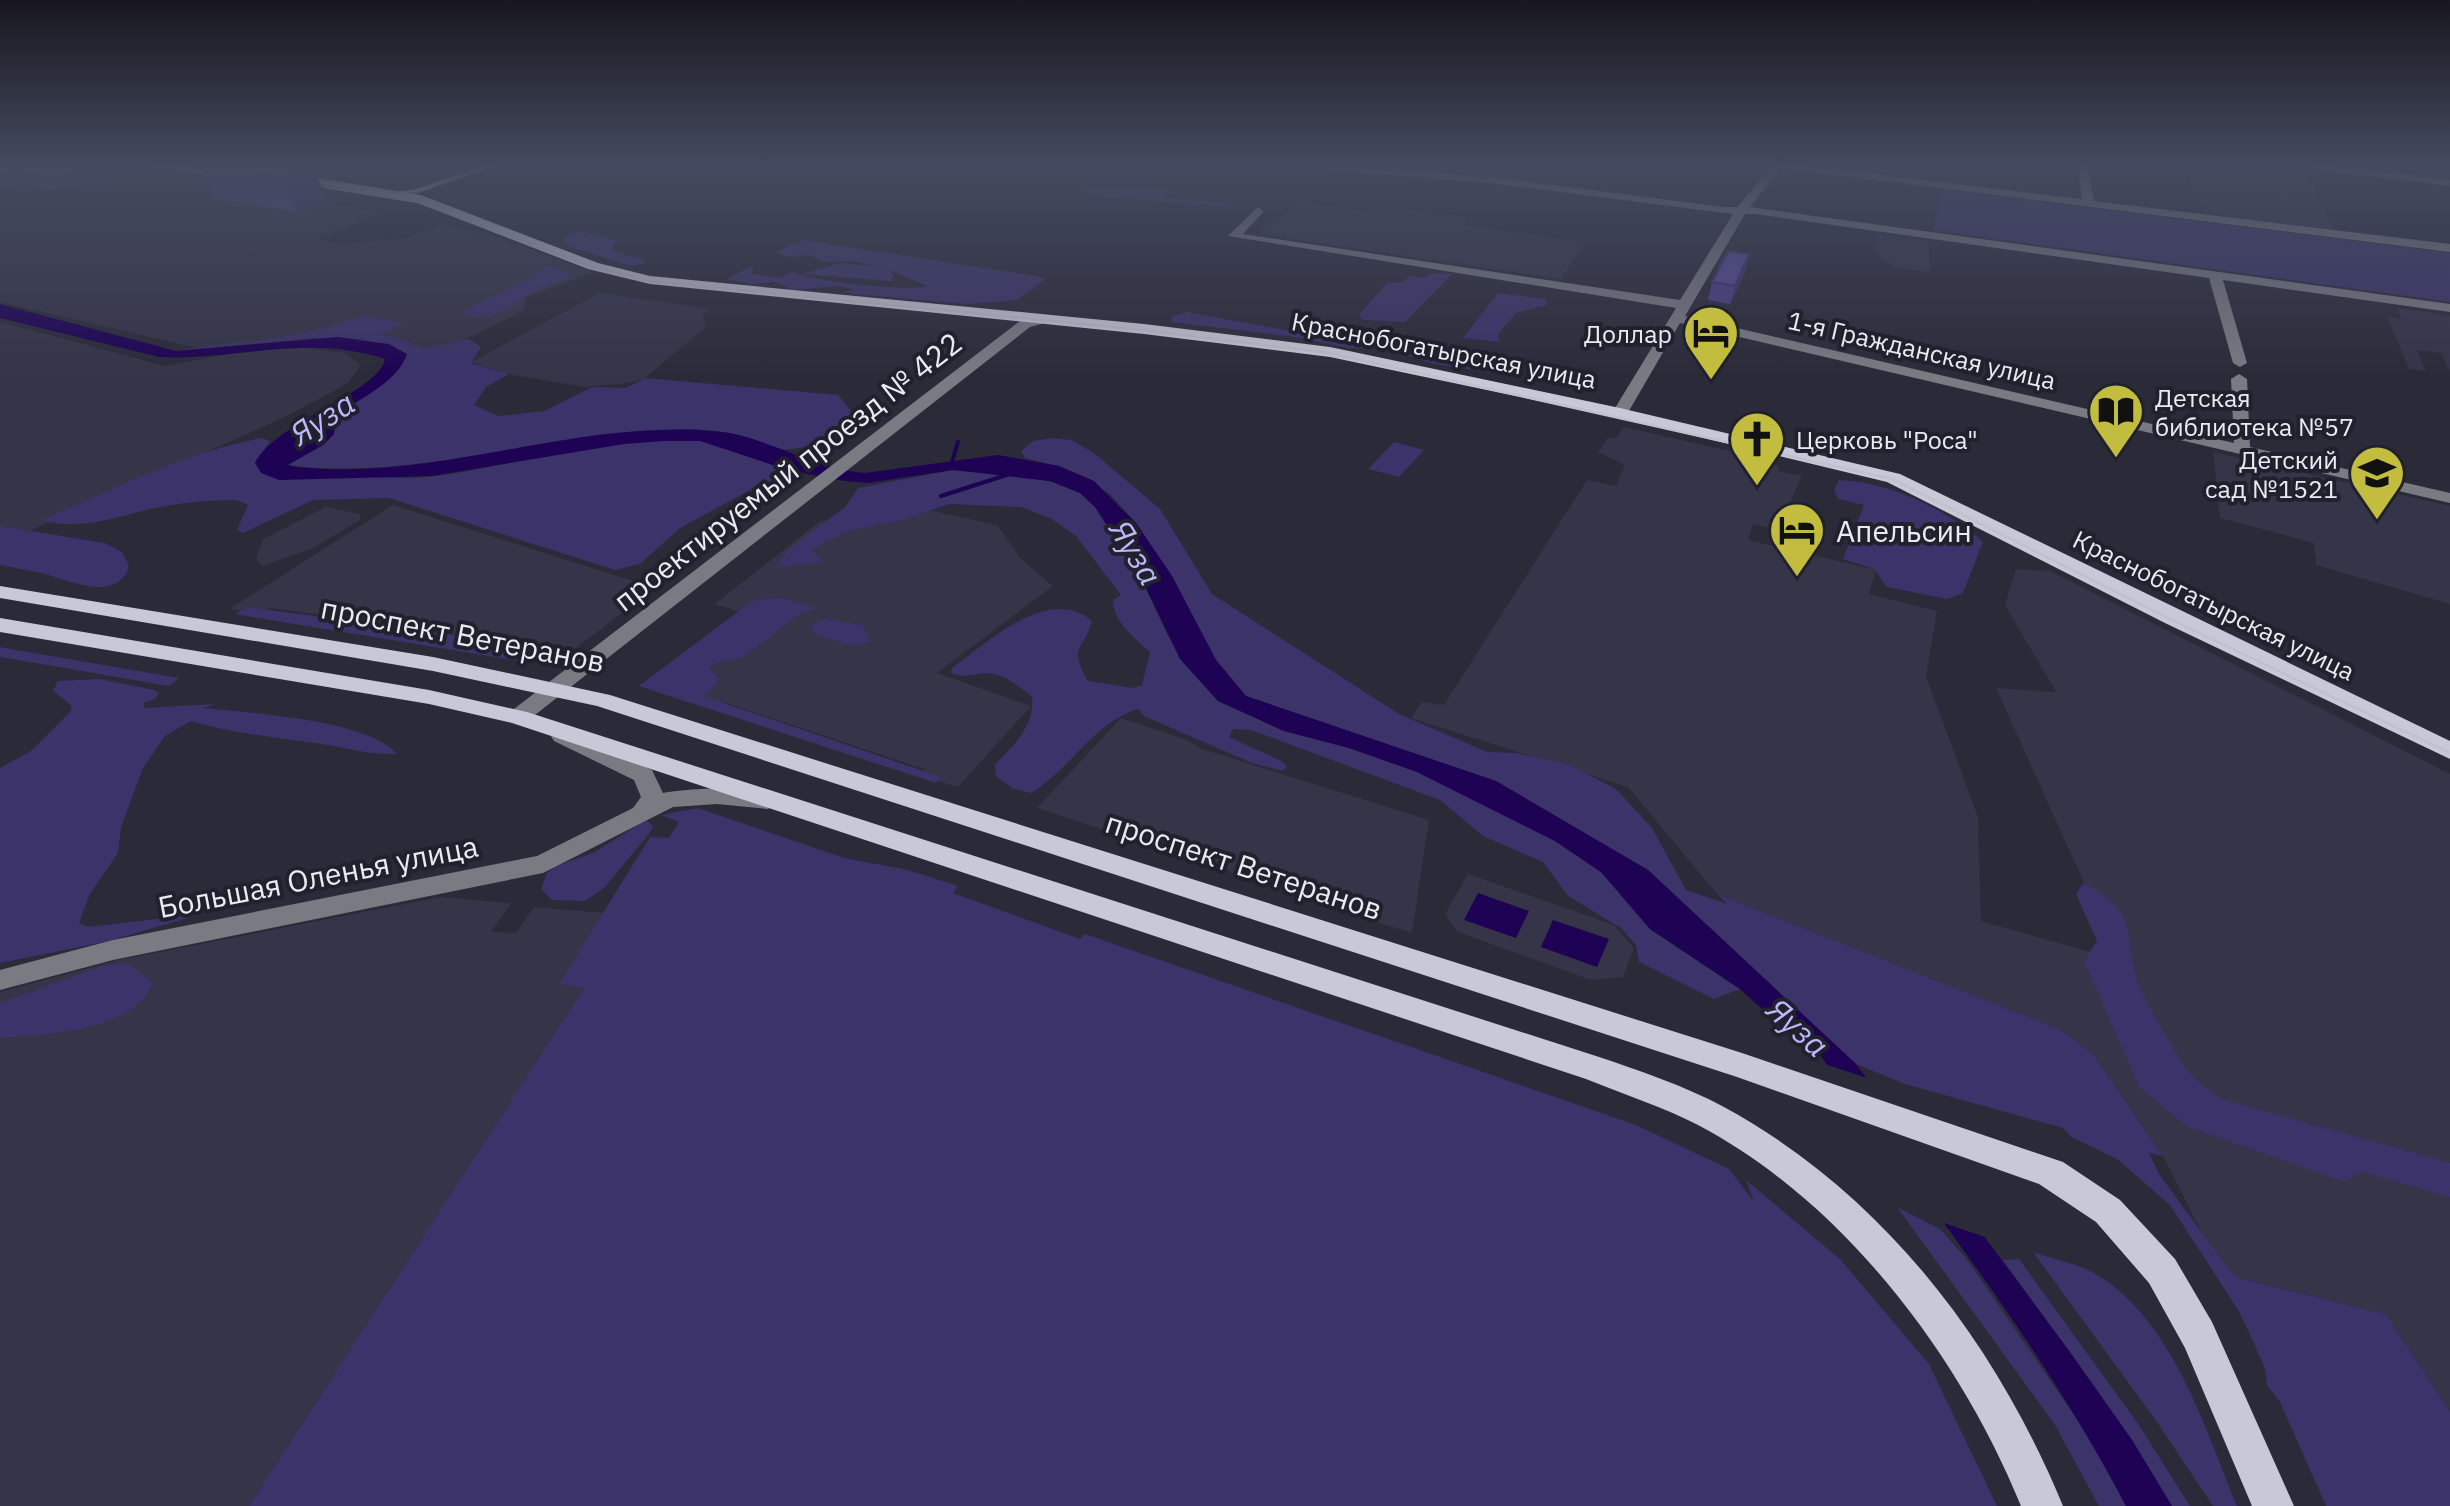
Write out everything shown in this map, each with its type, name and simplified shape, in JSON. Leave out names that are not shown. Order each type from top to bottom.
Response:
[{"type":"main road","name":"Краснобогатырская улица","points":[[513,236],[592,266],[650,280],[1330,352],[1834,462],[1922,489],[2172,618],[2450,751]]},
{"type":"main road","name":"проспект Ветеранов","points":[[0,592],[556,688],[1742,1066],[2051,1172],[2100,1204],[2162,1271],[2199,1335],[2273,1506]]},
{"type":"main road","points":[[0,625],[410,694],[525,719],[1596,1069],[1709,1116],[1774,1155],[1806,1181],[1907,1278],[2012,1435],[2042,1506]]},
{"type":"street","name":"1-я Гражданская улица","points":[[1236,236],[1679,312],[2450,498]]},
{"type":"street","points":[[1620,413],[1724,236]]},
{"type":"street","points":[[1932,236],[2450,308]]},
{"type":"street","points":[[2354,236],[2450,248]]},
{"type":"street","points":[[2215,275],[2239,371],[2242,450]]},
{"type":"street","name":"проектируемый проезд № 422","points":[[998,346],[1010,330],[1010,323],[999,316]]},
{"type":"street","name":"проектируемый проезд № 422","points":[[525,719],[556,688],[857,454],[1025,324],[1040,320]]},
{"type":"street","points":[[525,719],[644,775],[653,798],[641,814]]},
{"type":"street","name":"Большая Оленья улица","points":[[0,980],[113,950],[543,864],[668,800],[695,796],[780,802]]},
{"type":"shaded area","points":[[0,236],[323,236],[316,239],[341,244],[410,236],[496,236],[593,272],[527,297],[523,311],[450,347],[411,353],[314,336],[202,349],[0,302]]},
{"type":"shaded area","points":[[1273,236],[1544,236],[1585,242],[1561,279]]},
{"type":"shaded area","points":[[1876,236],[1928,241],[1931,272],[1894,267],[1875,253]]},
{"type":"shaded area","points":[[1978,236],[2317,236],[2450,253],[2450,302]]},
{"type":"shaded area","points":[[564,237],[617,240],[611,250],[645,263],[630,266],[565,245]]},
{"type":"shaded area","points":[[803,240],[1045,279],[1017,300],[967,304],[842,293],[853,289],[838,286],[793,290],[775,282],[751,284],[727,279],[750,267],[754,268],[751,274],[779,278],[793,272],[818,279],[859,285],[927,286],[889,270],[894,276],[891,281],[802,274],[841,263],[880,267],[853,261],[821,262],[810,255],[787,257],[776,252]]},
{"type":"shaded area","points":[[546,265],[569,274],[567,279],[492,315],[464,316],[467,309],[531,278]]},
{"type":"shaded area","points":[[1433,273],[1452,274],[1405,322],[1363,320],[1359,315],[1387,283]]},
{"type":"shaded area","points":[[600,293],[711,309],[702,316],[707,326],[645,378],[630,383],[585,387],[513,375],[471,362]]},
{"type":"shaded area","points":[[1498,293],[1545,299],[1547,305],[1516,313],[1498,334],[1500,342],[1463,338]]},
{"type":"shaded area","points":[[2397,308],[2450,316],[2450,372],[2441,353],[2417,350],[2426,371],[2409,369],[2387,317],[2401,319]]},
{"type":"shaded area","points":[[1187,312],[1382,348],[1348,348],[1288,336],[1171,322],[1171,317]]},
{"type":"shaded area","points":[[363,315],[403,324],[379,336],[392,336],[424,349],[469,339],[481,347],[471,363],[509,374],[486,387],[474,405],[498,416],[544,411],[592,387],[626,388],[645,378],[838,395],[852,412],[832,434],[792,449],[725,432],[656,430],[426,463],[334,468],[287,465],[323,445],[334,434],[327,420],[361,397],[407,354],[314,338],[176,351],[318,330]]},
{"type":"shaded area","points":[[0,322],[165,366],[244,351],[305,348],[345,353],[361,365],[347,384],[285,417],[0,544]]},
{"type":"shaded area","points":[[1407,350],[1476,360],[1506,375],[1435,364],[1395,352]]},
{"type":"shaded area","points":[[1624,427],[1760,458],[1760,462],[1779,466],[1778,471],[1802,476],[1778,530],[1753,524],[1748,540],[1876,570],[1869,594],[1937,611],[1926,676],[1978,817],[1981,921],[2119,960],[1996,688],[2056,692],[2005,605],[2016,569],[2050,571],[2450,774],[2450,1411],[2386,1314],[2223,1274],[2163,1156],[2093,1054],[2059,1029],[1717,894],[1628,787],[1411,718],[1422,702],[1444,705],[1587,480],[1616,486],[1625,465],[1598,452],[1608,437],[1615,439]]},
{"type":"shaded area","points":[[262,438],[270,441],[255,463],[369,477],[437,476],[603,444],[669,439],[713,443],[802,473],[771,488],[752,489],[680,528],[640,564],[615,570],[389,498],[313,500],[243,533],[237,530],[248,505],[236,500],[171,505],[83,524],[42,520],[178,462]]},
{"type":"shaded area","points":[[1071,440],[1094,453],[1160,509],[1212,594],[1399,714],[1487,752],[1516,753],[1570,765],[1616,789],[1652,828],[1686,890],[1727,904],[1717,894],[2059,1029],[2093,1054],[2163,1156],[2149,1153],[2159,1174],[2230,1271],[2242,1279],[2386,1314],[2450,1411],[2450,1506],[2326,1506],[2280,1402],[2267,1385],[2265,1368],[2240,1313],[2170,1205],[2117,1159],[2071,1137],[2063,1128],[1905,1084],[1856,1064],[1648,870],[1496,781],[1246,696],[1216,660],[1172,576],[1136,523],[1109,493],[1059,466],[1025,458],[1021,451],[1033,441]]},
{"type":"shaded area","points":[[1394,442],[1424,450],[1399,477],[1368,469]]},
{"type":"shaded area","name":"Детский сад №1521","points":[[2213,452],[2450,506],[2450,604],[2316,565],[2314,543],[2220,518]]},
{"type":"shaded area","points":[[953,470],[1053,482],[1080,493],[1095,507],[1142,580],[1168,636],[1218,701],[1284,731],[1417,772],[1555,841],[1601,872],[1650,929],[1740,989],[1714,999],[1639,962],[1636,945],[1621,928],[1568,896],[1543,862],[1483,836],[1440,800],[1251,730],[1233,729],[1229,737],[1281,761],[1287,766],[1283,771],[1252,763],[1144,716],[1138,709],[1108,725],[1031,793],[1012,788],[996,776],[995,764],[1027,726],[1032,697],[999,675],[957,675],[951,673],[952,668],[1019,621],[1056,609],[1075,611],[1092,621],[1078,654],[1088,681],[1132,688],[1142,685],[1150,652],[1121,622],[1113,600],[1121,595],[1076,536],[1050,518],[1021,507],[949,504],[902,520],[848,531],[811,550],[823,562],[775,568],[789,549],[845,507],[858,488]]},
{"type":"shaded area","points":[[1839,480],[1877,486],[1916,499],[1983,542],[1963,593],[1947,599],[1887,587],[1874,569],[1843,559],[1864,505],[1838,499],[1834,490]]},
{"type":"shaded area","points":[[893,502],[997,525],[1021,559],[1053,586],[937,673],[1031,706],[958,787],[922,776],[924,769],[723,702],[712,710],[659,693],[758,618],[715,604],[819,522]]},
{"type":"shaded area","points":[[393,505],[655,588],[563,658],[535,651],[540,645],[271,608],[262,614],[229,609]]},
{"type":"shaded area","points":[[326,507],[360,514],[360,520],[313,548],[262,566],[256,558],[263,539]]},
{"type":"shaded area","points":[[0,526],[105,543],[122,552],[129,566],[123,578],[103,587],[0,565]]},
{"type":"shaded area","points":[[781,598],[815,608],[798,615],[742,658],[716,662],[709,668],[718,678],[717,684],[703,696],[941,777],[936,783],[639,686],[743,608],[756,600]]},
{"type":"shaded area","points":[[246,608],[539,646],[519,661],[235,614]]},
{"type":"shaded area","points":[[824,619],[862,625],[870,641],[854,646],[815,634],[812,625]]},
{"type":"shaded area","points":[[0,647],[179,678],[169,686],[0,657]]},
{"type":"shaded area","points":[[100,679],[159,693],[143,703],[145,708],[215,704],[203,708],[335,725],[382,742],[397,754],[255,735],[191,721],[165,736],[143,768],[121,827],[118,853],[90,894],[79,923],[87,927],[201,914],[109,941],[0,963],[0,768],[31,751],[70,712],[72,706],[53,691],[58,681]]},
{"type":"shaded area","points":[[1121,718],[1187,740],[1202,749],[1429,820],[1412,933],[1336,909],[1343,892],[1298,878],[1288,890],[1037,808]]},
{"type":"shaded area","points":[[698,808],[844,858],[908,870],[958,886],[953,893],[1080,939],[1085,934],[1636,1125],[1729,1169],[1754,1202],[1746,1180],[1840,1259],[1929,1364],[1997,1506],[249,1506],[584,988],[559,984],[650,837],[669,838],[679,822],[661,815]]},
{"type":"shaded area","points":[[646,820],[653,826],[649,834],[605,887],[585,901],[552,900],[541,889],[547,873],[556,866],[593,853]]},
{"type":"shaded area","points":[[1468,874],[1614,925],[1634,948],[1623,977],[1591,980],[1458,932],[1445,914]]},
{"type":"shaded area","points":[[2083,883],[2121,911],[2144,996],[2182,1063],[2200,1084],[2224,1100],[2450,1163],[2450,1197],[2363,1172],[2343,1181],[2188,1127],[2139,1087],[2084,961],[2097,941],[2076,894]]},
{"type":"shaded area","points":[[441,897],[511,903],[491,932],[516,933],[534,907],[605,913],[559,984],[585,987],[249,1506],[0,1506],[0,992],[119,960]]},
{"type":"shaded area","points":[[127,963],[153,983],[143,999],[127,1012],[64,1032],[0,1038],[0,1003],[102,966]]},
{"type":"shaded area","points":[[1897,1207],[1940,1229],[1966,1258],[2096,1447],[2126,1506],[2099,1506],[2055,1425]]},
{"type":"shaded area","points":[[2033,1252],[2092,1272],[2120,1291],[2143,1316],[2182,1376],[2237,1506],[2213,1506]]},
{"type":"shaded area","points":[[2019,1259],[2139,1425],[2190,1506],[2172,1506],[2132,1440],[2003,1260]]},
{"type":"water","name":"Яуза","points":[[0,304],[176,351],[338,337],[389,344],[407,354],[385,383],[328,419],[335,426],[334,434],[288,465],[297,467],[389,467],[614,433],[693,430],[738,435],[820,463],[865,473],[998,455],[1059,466],[1094,481],[1136,523],[1172,576],[1216,660],[1246,696],[1496,781],[1648,870],[1856,1064],[2070,1352],[2132,1440],[2172,1506],[2126,1506],[2057,1386],[2018,1328],[1814,1047],[1776,1022],[1740,989],[1650,929],[1601,872],[1555,841],[1417,772],[1284,731],[1218,701],[1180,659],[1142,580],[1095,507],[1080,493],[1050,481],[953,470],[868,483],[845,481],[791,471],[700,441],[624,444],[432,476],[279,480],[261,473],[255,463],[267,448],[365,384],[385,359],[327,348],[159,357],[0,318]]},
{"type":"water","points":[[1478,893],[1529,911],[1516,938],[1464,920]]},
{"type":"water","points":[[1553,920],[1609,939],[1597,967],[1541,947]]},
{"type":"pier","points":[[1819,1062],[1873,1080],[1994,1240],[1932,1219]]},
{"type":"building","points":[[1728,251],[1749,254],[1735,286],[1712,282]]},
{"type":"waterway","points":[[951,465],[958,442]]},
{"type":"waterway","points":[[941,496],[1016,472]]},
{"type":"tram line","points":[[510,236],[590,266],[648,281],[1143,330],[1329,353],[1892,479],[2170,619],[2450,753]]},
{"type":"place","name":"Доллар","points":[[1711,382]]},
{"type":"place","name":"Детская библиотека №57","points":[[2116,460]]},
{"type":"place","name":"Церковь \"Роса\"","points":[[1757,488]]},
{"type":"place","name":"Детский сад №1521","points":[[2377,522]]},
{"type":"place","name":"Апельсин","points":[[1797,579]]}]
